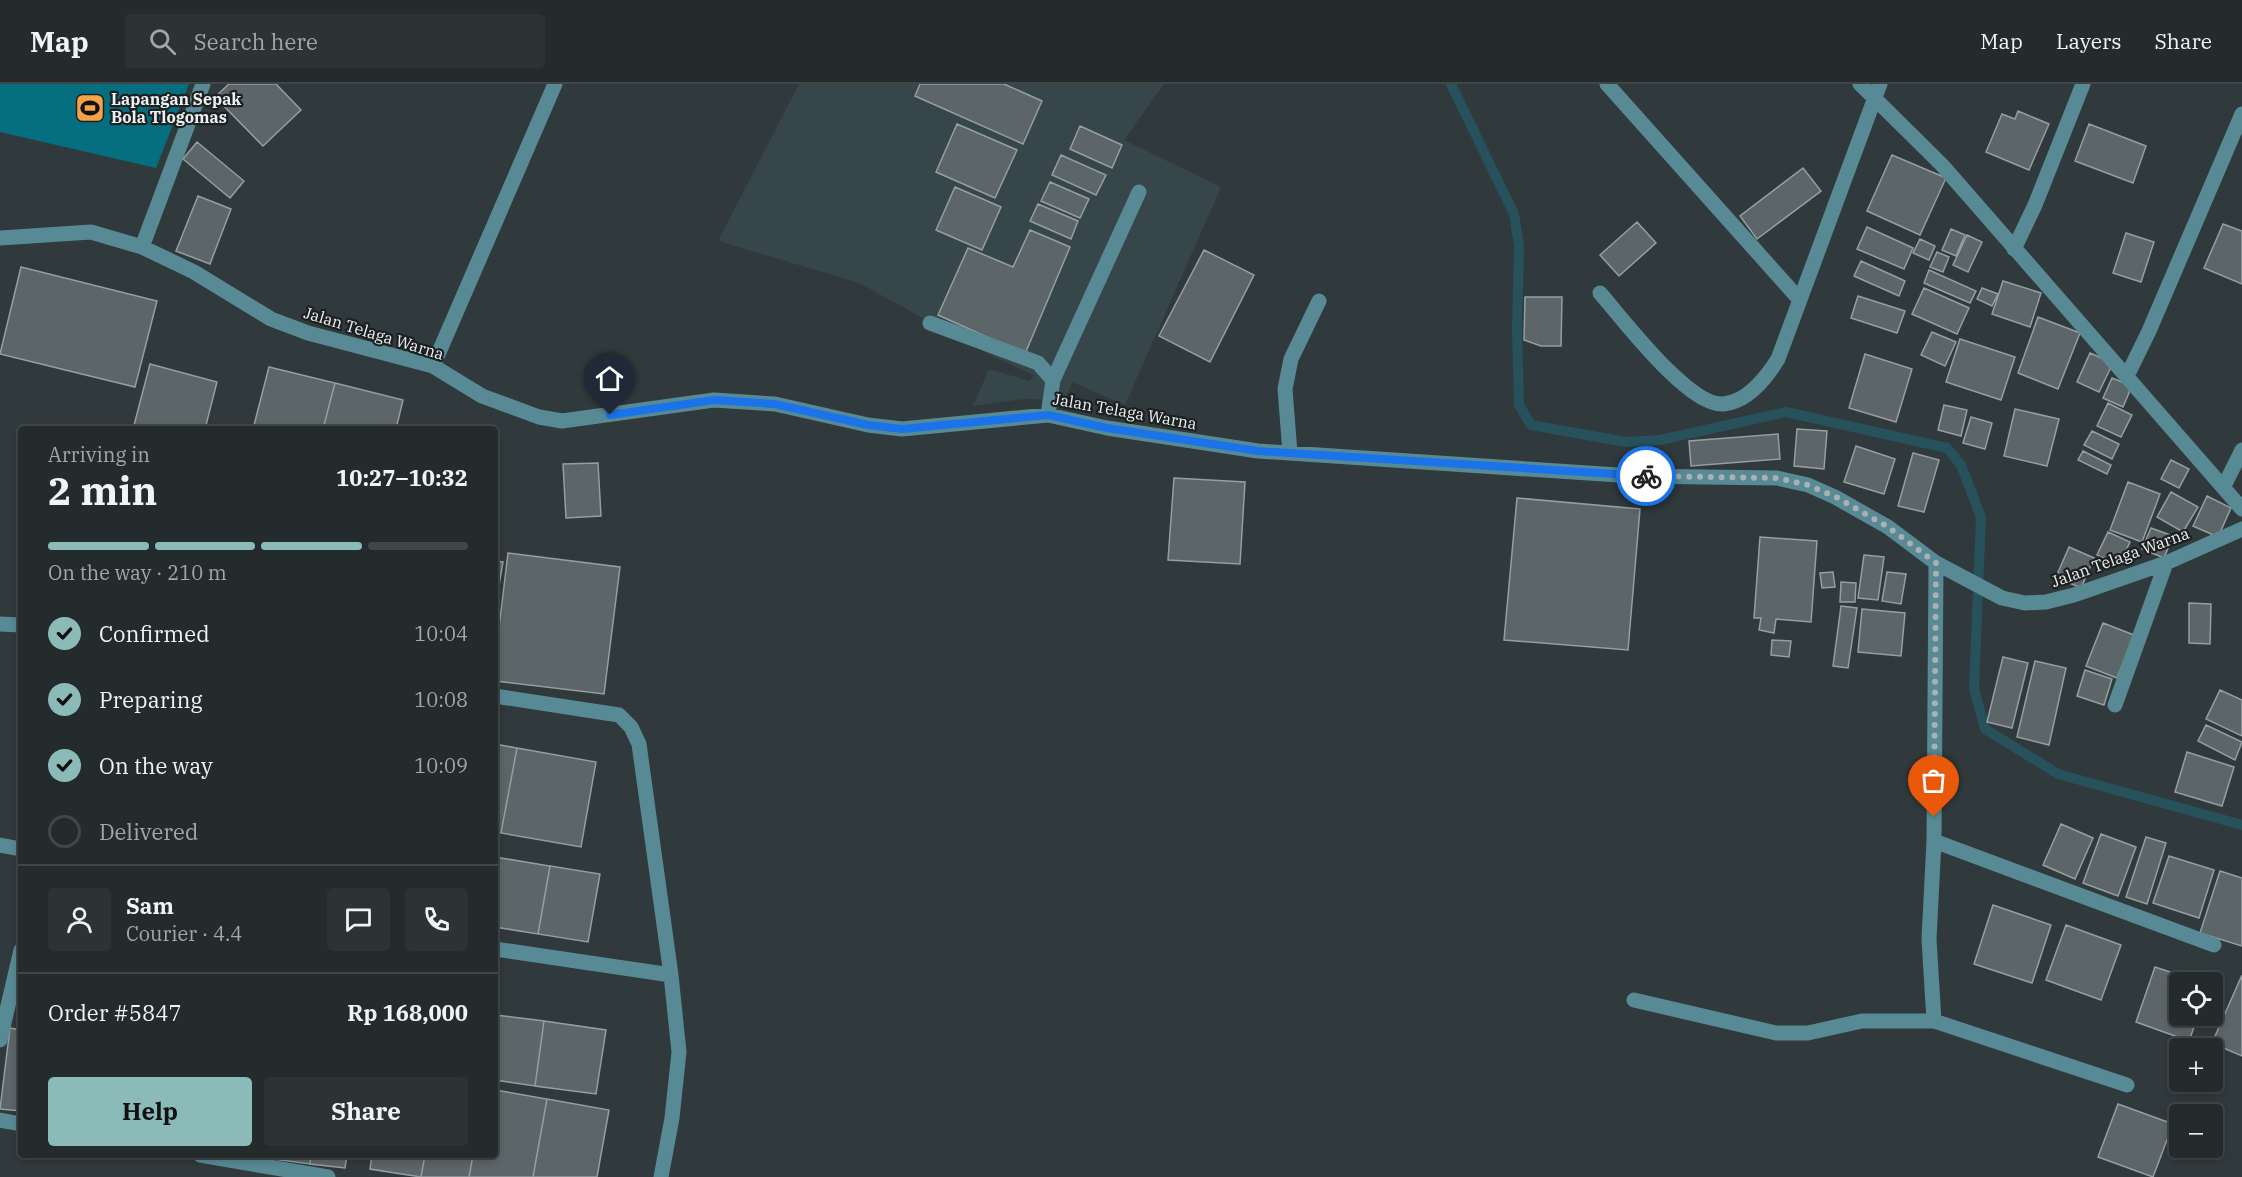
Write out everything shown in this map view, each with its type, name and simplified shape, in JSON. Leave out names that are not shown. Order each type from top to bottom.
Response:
[{"type":"street","points":[[142,247],[203,84]]},
{"type":"street","points":[[433,366],[555,84]]},
{"type":"street","points":[[1607,84],[1799,299]]},
{"type":"street","points":[[1860,84],[1877,91],[2242,509]]},
{"type":"street","points":[[2014,249],[2035,205],[2083,84]]},
{"type":"street","points":[[1600,292],[1686,388],[1704,400],[1723,405],[1740,399],[1764,381],[1790,332],[1799,299],[1877,91]]},
{"type":"street","points":[[2127,376],[2149,331],[2242,114]]},
{"type":"street","points":[[1048,415],[1053,380],[1139,192]]},
{"type":"street","name":"Jalan Telaga Warna","points":[[0,238],[91,232],[142,247],[194,272],[271,319],[308,333],[433,366],[482,396],[539,417],[562,421],[714,400],[775,404],[868,425],[902,429],[1048,415],[1107,428],[1258,451],[1633,476],[1777,478],[1808,485],[1862,511],[1888,527],[1936,563],[2002,598],[2025,603],[2046,602],[2166,563],[2242,529]]},
{"type":"street","points":[[1290,453],[1285,389],[1291,359],[1319,301]]},
{"type":"street","points":[[930,323],[1038,363],[1053,380]]},
{"type":"street","points":[[2224,486],[2242,450]]},
{"type":"street","points":[[1934,1021],[1929,939],[1934,841],[1936,563]]},
{"type":"street","points":[[2115,705],[2166,563]]},
{"type":"street","points":[[0,624],[18,625]]},
{"type":"street","points":[[498,696],[619,715],[631,727],[639,744],[671,975],[679,1053],[672,1118],[661,1177]]},
{"type":"street","points":[[1934,841],[2214,945]]},
{"type":"street","points":[[0,845],[18,848]]},
{"type":"street","points":[[498,949],[671,975]]},
{"type":"street","points":[[0,1040],[18,963]]},
{"type":"street","points":[[1634,1000],[1776,1033],[1808,1033],[1862,1021],[1934,1021],[2127,1085]]},
{"type":"street","points":[[0,1120],[18,1123]]},
{"type":"street","points":[[217,1158],[328,1177]]},
{"type":"shaded area","name":"Lapangan Sepak Bola Tlogomas","points":[[0,84],[189,84],[156,168],[0,132]]},
{"type":"shaded area","points":[[799,84],[1164,84],[1124,140],[1221,187],[1125,405],[1072,382],[1065,400],[1024,399],[973,406],[989,369],[1030,381],[1034,375],[994,357],[859,283],[718,241]]},
{"type":"building","points":[[229,84],[276,84],[301,110],[263,146],[215,97]]},
{"type":"building","points":[[920,84],[1004,84],[1042,101],[1023,144],[915,96]]},
{"type":"building","points":[[2018,111],[2049,124],[2029,170],[1986,152],[2002,114],[2015,119]]},
{"type":"building","points":[[957,124],[1017,150],[995,198],[936,172]]},
{"type":"building","points":[[2089,124],[2146,146],[2133,183],[2075,161]]},
{"type":"building","points":[[1080,126],[1122,145],[1112,168],[1070,149]]},
{"type":"building","points":[[197,142],[244,181],[230,198],[183,159]]},
{"type":"building","points":[[1061,155],[1106,175],[1096,195],[1052,175]]},
{"type":"building","points":[[1892,155],[1946,178],[1920,235],[1867,211]]},
{"type":"building","points":[[1803,168],[1821,191],[1757,239],[1740,216]]},
{"type":"building","points":[[1050,182],[1089,199],[1080,218],[1041,201]]},
{"type":"building","points":[[955,187],[1001,207],[982,250],[936,230]]},
{"type":"building","points":[[198,196],[231,209],[210,264],[176,251]]},
{"type":"building","points":[[1038,204],[1078,221],[1071,239],[1030,221]]},
{"type":"building","points":[[1637,222],[1656,243],[1619,276],[1600,255]]},
{"type":"building","points":[[2223,224],[2242,231],[2242,284],[2204,268]]},
{"type":"building","points":[[1867,227],[1913,248],[1904,269],[1857,249]]},
{"type":"building","points":[[1951,229],[1965,235],[1956,256],[1942,250]]},
{"type":"building","points":[[1030,230],[1070,247],[1025,354],[938,315],[968,248],[1013,267]]},
{"type":"building","points":[[2126,233],[2154,242],[2141,282],[2113,273]]},
{"type":"building","points":[[1967,235],[1982,242],[1968,272],[1953,265]]},
{"type":"building","points":[[1920,239],[1935,246],[1929,260],[1913,253]]},
{"type":"building","points":[[1204,250],[1254,275],[1210,362],[1159,336]]},
{"type":"building","points":[[1937,252],[1949,257],[1943,272],[1930,267]]},
{"type":"building","points":[[1861,261],[1905,281],[1899,296],[1854,276]]},
{"type":"building","points":[[21,267],[157,301],[135,387],[0,354]]},
{"type":"building","points":[[1929,270],[1976,291],[1970,303],[1924,283]]},
{"type":"building","points":[[2003,281],[2041,293],[2030,327],[1992,314]]},
{"type":"building","points":[[1924,288],[1969,308],[1957,334],[1912,314]]},
{"type":"building","points":[[1982,288],[1998,294],[1992,306],[1977,299]]},
{"type":"building","points":[[1858,296],[1905,311],[1897,333],[1851,318]]},
{"type":"building","points":[[1525,297],[1562,297],[1561,346],[1541,346],[1524,340]]},
{"type":"building","points":[[2038,317],[2080,333],[2058,389],[2018,373]]},
{"type":"building","points":[[1932,332],[1956,342],[1945,366],[1921,355]]},
{"type":"building","points":[[1960,339],[2015,357],[2001,400],[1946,382]]},
{"type":"building","points":[[2090,353],[2113,363],[2099,392],[2077,382]]},
{"type":"building","points":[[1865,354],[1912,369],[1896,422],[1849,408]]},
{"type":"building","points":[[150,364],[217,382],[206,426],[134,426]]},
{"type":"building","points":[[269,367],[335,383],[324,426],[254,426]]},
{"type":"building","points":[[2112,378],[2132,386],[2123,407],[2103,398]]},
{"type":"building","points":[[335,383],[403,400],[397,426],[324,426]]},
{"type":"building","points":[[2108,403],[2132,415],[2121,437],[2097,426]]},
{"type":"building","points":[[1944,405],[1967,410],[1961,436],[1938,430]]},
{"type":"building","points":[[2015,409],[2059,419],[2047,466],[2004,456]]},
{"type":"building","points":[[1971,417],[1992,423],[1985,449],[1963,443]]},
{"type":"building","points":[[1797,429],[1827,431],[1824,469],[1794,466]]},
{"type":"building","points":[[2092,431],[2119,444],[2112,459],[2084,445]]},
{"type":"building","points":[[1778,434],[1780,459],[1691,466],[1689,441]]},
{"type":"building","points":[[1856,446],[1895,459],[1884,494],[1844,482]]},
{"type":"building","points":[[2083,451],[2111,465],[2107,474],[2078,460]]},
{"type":"building","points":[[1913,453],[1939,460],[1924,512],[1898,506]]},
{"type":"building","points":[[2171,460],[2189,469],[2179,488],[2161,479]]},
{"type":"building","points":[[598,463],[601,516],[566,518],[563,464]]},
{"type":"building","points":[[1174,478],[1245,482],[1240,564],[1168,560]]},
{"type":"building","points":[[2128,482],[2160,494],[2142,542],[2110,530]]},
{"type":"building","points":[[2171,492],[2198,507],[2183,532],[2157,517]]},
{"type":"building","points":[[2207,496],[2231,508],[2218,537],[2193,526]]},
{"type":"building","points":[[1517,498],[1640,509],[1628,650],[1504,640]]},
{"type":"building","points":[[2151,528],[2173,536],[2164,558],[2142,549]]},
{"type":"building","points":[[2108,532],[2130,542],[2119,565],[2097,555]]},
{"type":"building","points":[[1760,537],[1817,541],[1811,622],[1776,619],[1774,633],[1759,630],[1761,618],[1754,618]]},
{"type":"building","points":[[2069,547],[2094,558],[2081,588],[2056,577]]},
{"type":"building","points":[[508,553],[620,567],[604,694],[498,681],[498,636]]},
{"type":"building","points":[[1864,555],[1884,557],[1878,600],[1858,598]]},
{"type":"building","points":[[498,561],[503,562],[498,591]]},
{"type":"building","points":[[1833,572],[1835,587],[1822,588],[1820,573]]},
{"type":"building","points":[[1887,572],[1906,574],[1901,604],[1882,601]]},
{"type":"building","points":[[1841,582],[1856,583],[1855,602],[1840,602]]},
{"type":"building","points":[[2189,603],[2211,604],[2210,644],[2189,643]]},
{"type":"building","points":[[1841,606],[1857,608],[1848,668],[1833,666]]},
{"type":"building","points":[[1862,609],[1905,613],[1901,656],[1858,652]]},
{"type":"building","points":[[2103,623],[2134,635],[2117,678],[2086,666]]},
{"type":"building","points":[[1772,640],[1791,641],[1789,657],[1771,655]]},
{"type":"building","points":[[2003,657],[2028,663],[2012,728],[1987,722]]},
{"type":"building","points":[[2035,661],[2066,668],[2049,745],[2017,737]]},
{"type":"building","points":[[2085,670],[2112,679],[2104,705],[2077,696]]},
{"type":"building","points":[[2220,690],[2242,700],[2242,736],[2206,719]]},
{"type":"building","points":[[2206,725],[2242,742],[2235,760],[2198,741]]},
{"type":"building","points":[[498,745],[517,748],[501,833],[498,832]]},
{"type":"building","points":[[517,748],[596,762],[581,847],[501,833]]},
{"type":"building","points":[[2187,752],[2234,767],[2222,806],[2175,792]]},
{"type":"building","points":[[2061,824],[2093,838],[2075,879],[2043,865]]},
{"type":"building","points":[[2101,834],[2136,847],[2118,896],[2083,883]]},
{"type":"building","points":[[2146,837],[2166,843],[2147,904],[2126,897]]},
{"type":"building","points":[[2169,856],[2214,870],[2199,918],[2153,903]]},
{"type":"building","points":[[498,857],[550,866],[538,934],[498,927]]},
{"type":"building","points":[[550,866],[600,874],[588,942],[538,934]]},
{"type":"building","points":[[2220,871],[2242,878],[2242,946],[2200,933]]},
{"type":"building","points":[[1993,905],[2051,925],[2032,983],[1974,964]]},
{"type":"building","points":[[2066,925],[2121,945],[2101,1000],[2046,980]]},
{"type":"building","points":[[2155,967],[2170,972],[2169,1026],[2194,1026],[2190,1038],[2181,1038],[2136,1022]]},
{"type":"building","points":[[2242,975],[2242,1056],[2223,1048],[2223,1038],[2214,1038],[2220,1026],[2223,1026],[2223,1018]]},
{"type":"building","points":[[498,1015],[544,1021],[535,1086],[498,1080]]},
{"type":"building","points":[[544,1021],[606,1030],[596,1094],[535,1086]]},
{"type":"building","points":[[10,1028],[18,1029],[18,1111],[0,1109]]},
{"type":"building","points":[[498,1091],[547,1099],[533,1177],[469,1177],[472,1158],[498,1158]]},
{"type":"building","points":[[547,1099],[609,1110],[597,1177],[533,1177]]},
{"type":"building","points":[[2118,1104],[2169,1123],[2169,1135],[2153,1177],[2098,1157]]},
{"type":"building","points":[[265,1158],[311,1158],[310,1164]]},
{"type":"building","points":[[311,1158],[347,1158],[345,1168],[310,1164]]},
{"type":"building","points":[[372,1158],[424,1158],[421,1177],[370,1169]]},
{"type":"building","points":[[424,1158],[472,1158],[469,1177],[421,1177]]},
{"type":"waterway","points":[[1451,84],[1514,214],[1519,246],[1517,330],[1519,405],[1531,425],[1626,442],[1660,440],[1786,412],[1947,448],[1961,465],[1981,517],[1974,688],[1985,729],[2058,774],[2242,825]]},
{"type":"way so far","points":[[1646,476],[1777,478],[1808,485],[1862,511],[1888,527],[1936,563],[1934,817]]},
{"type":"place","name":"Lapangan Sepak Bola Tlogomas","points":[[90,108]]},
{"type":"route","points":[[610,415],[714,400],[775,404],[868,425],[902,429],[929,429],[1000,418],[1048,415],[1107,428],[1258,451],[1646,476]]}]
